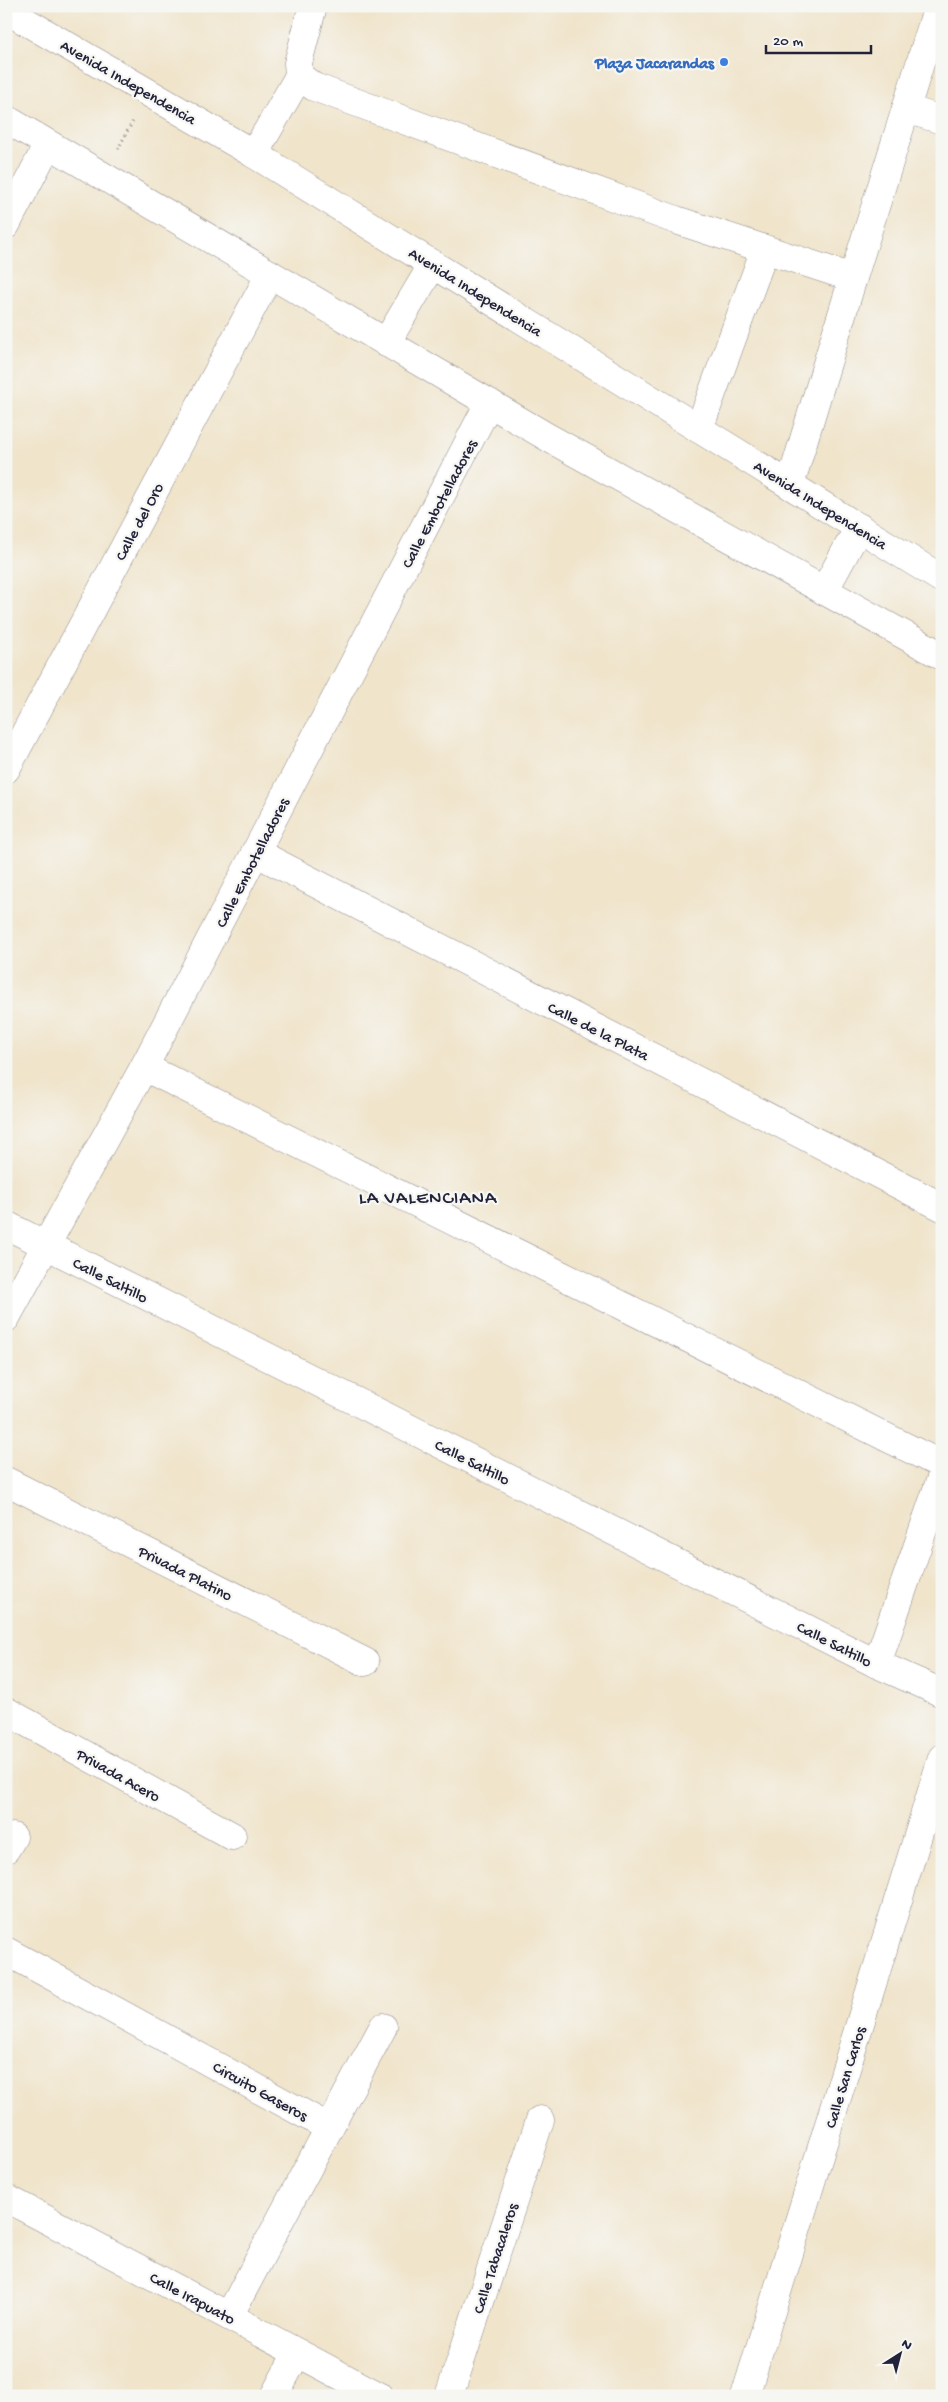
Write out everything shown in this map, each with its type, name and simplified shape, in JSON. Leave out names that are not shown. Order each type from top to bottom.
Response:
[{"type":"street","points":[[254,154],[299,76],[298,63],[313,6]]},
{"type":"street","points":[[790,485],[938,6]]},
{"type":"street","name":"Avenida Independencia","points":[[6,10],[254,154],[942,579]]},
{"type":"street","points":[[299,76],[314,87],[676,220],[853,278]]},
{"type":"street","points":[[906,109],[942,120]]},
{"type":"street","points":[[6,119],[489,403],[942,656]]},
{"type":"street","points":[[6,225],[48,144]]},
{"type":"street","points":[[699,429],[765,249]]},
{"type":"street","points":[[386,343],[433,264]]},
{"type":"street","name":"Calle del Oro","points":[[6,769],[270,274]]},
{"type":"street","name":"Calle Embotelladores","points":[[6,1318],[47,1247],[144,1067],[489,403]]},
{"type":"street","points":[[824,590],[859,527]]},
{"type":"street","name":"Calle de la Plata","points":[[256,852],[942,1207]]},
{"type":"street","points":[[144,1067],[942,1465]]},
{"type":"street","name":"Calle Saltillo","points":[[6,1225],[877,1664],[942,1693]]},
{"type":"street","points":[[877,1664],[942,1475]]},
{"type":"street","name":"Privada Platino","points":[[6,1481],[365,1662]]},
{"type":"street","name":"Privada Acero","points":[[6,1711],[232,1836]]},
{"type":"street","name":"Calle San Carlos","points":[[745,2396],[942,1758]]},
{"type":"street","name":"Circuito Gaseros","points":[[6,1950],[328,2126],[229,2316]]},
{"type":"street","points":[[328,2126],[383,2026]]},
{"type":"street","name":"Calle Tabacaleros","points":[[449,2396],[540,2120]]},
{"type":"street","name":"Calle Irapuato","points":[[6,2198],[379,2396]]},
{"type":"street","points":[[274,2396],[297,2353]]},
{"type":"path","points":[[103,176],[148,92]]},
{"type":"place","name":"Plaza Jacarandas","points":[[724,62]]},
{"type":"district","name":"LA VALENCIANA","points":[[428,1196]]}]
